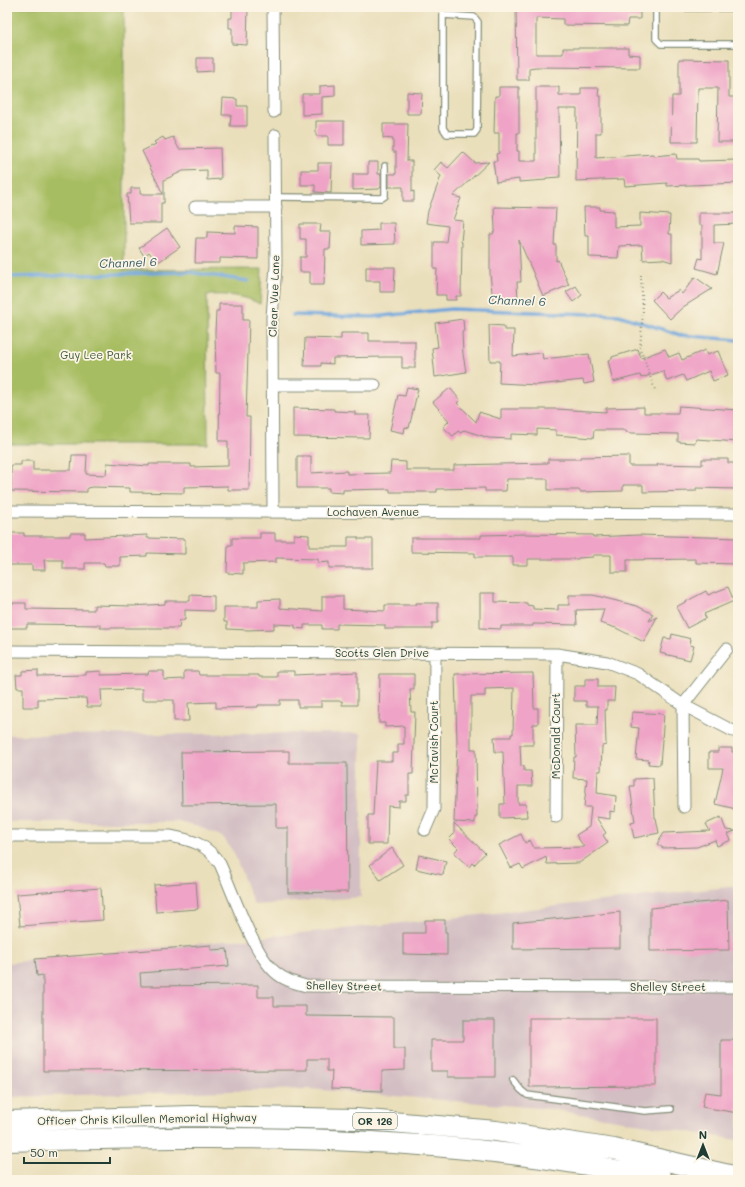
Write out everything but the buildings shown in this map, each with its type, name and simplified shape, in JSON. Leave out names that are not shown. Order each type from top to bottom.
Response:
[{"type":"highway","name":"Officer Chris Kilcullen Memorial Highway","points":[[7,1121],[191,1116],[356,1119],[496,1131],[614,1149],[738,1177]]},
{"type":"highway","name":"Officer Chris Kilcullen Memorial Highway","points":[[7,1141],[183,1137],[356,1140],[498,1151],[611,1168],[663,1180]]},
{"type":"street","points":[[273,7],[274,112]]},
{"type":"street","name":"Clear Vue Lane","points":[[273,512],[272,317],[276,266],[274,135]]},
{"type":"street","points":[[195,207],[276,202]]},
{"type":"street","points":[[273,384],[375,384]]},
{"type":"street","name":"Lochaven Avenue","points":[[7,511],[738,514]]},
{"type":"street","points":[[684,807],[683,705],[727,649]]},
{"type":"street","name":"Scotts Glen Drive","points":[[7,651],[556,654],[607,662],[638,674],[683,705],[732,731],[738,732]]},
{"type":"street","name":"McTavish Court","points":[[425,830],[434,809],[435,653]]},
{"type":"street","name":"McDonald Court","points":[[556,654],[556,817]]},
{"type":"street","name":"Shelley Street","points":[[7,836],[170,836],[189,839],[202,845],[213,853],[220,864],[261,956],[277,974],[289,981],[306,986],[738,987]]},
{"type":"lane","points":[[443,7],[443,15],[443,128],[447,134],[474,134],[477,130],[478,22],[474,17],[443,15]]},
{"type":"lane","points":[[738,8],[656,7],[656,39],[661,44],[738,44]]},
{"type":"lane","points":[[276,202],[382,198],[385,196],[385,166]]},
{"type":"lane","points":[[513,1080],[520,1090],[527,1095],[638,1111],[671,1109]]},
{"type":"path","points":[[640,275],[643,313],[640,348],[655,390]]},
{"type":"shaded area","points":[[361,733],[361,897],[254,905],[234,853],[223,837],[199,827],[178,822],[7,822],[7,735]]},
{"type":"shaded area","points":[[738,886],[738,1140],[550,1109],[309,1089],[7,1097],[7,963],[451,918]]},
{"type":"green space","name":"Guy Lee Park","points":[[7,7],[124,7],[124,270],[262,269],[260,304],[235,296],[207,295],[208,444],[7,444]]},
{"type":"waterway","name":"Channel 6","points":[[7,277],[189,272],[248,281]]},
{"type":"waterway","name":"Channel 6","points":[[293,315],[372,317],[451,309],[619,315],[680,335],[738,340]]}]
